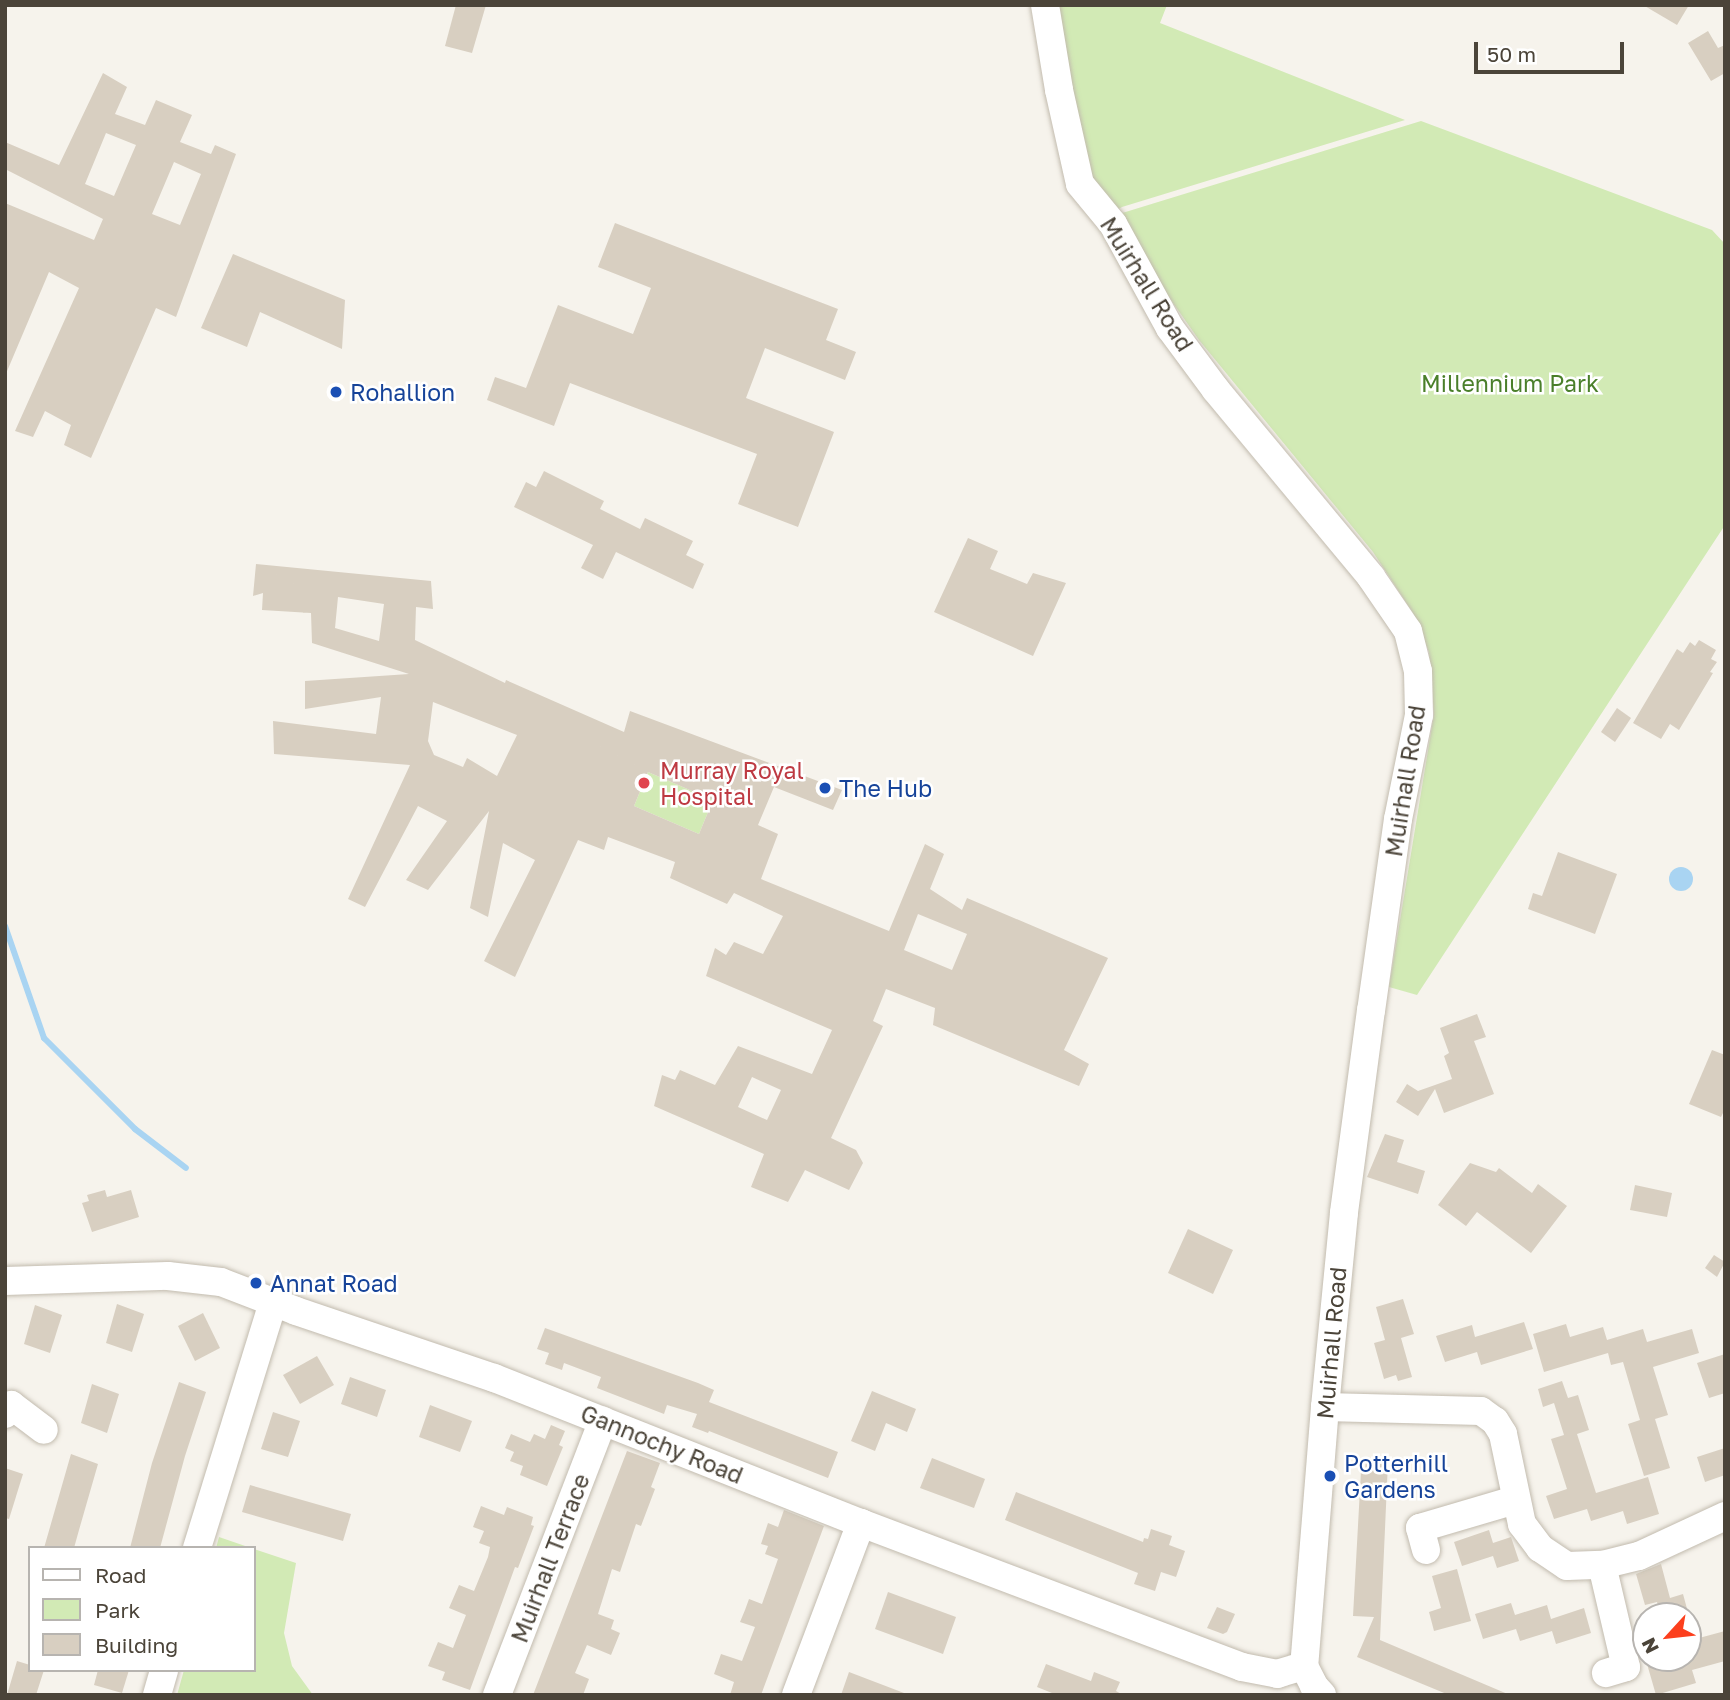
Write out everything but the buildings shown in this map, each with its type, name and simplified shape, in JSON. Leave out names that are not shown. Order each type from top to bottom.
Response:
[{"type":"street","name":"Muirhall Road","points":[[1045,5],[1059,90],[1080,184],[1113,225],[1170,328],[1200,370],[1371,577],[1408,631],[1418,671],[1419,715],[1398,819],[1344,1213],[1304,1666]]},
{"type":"street","name":"Gannochy Road","points":[[5,1282],[168,1276],[221,1282],[494,1378],[861,1523],[1242,1667],[1277,1674],[1304,1666]]},
{"type":"street","points":[[198,1546],[273,1302]]},
{"type":"street","points":[[5,1414],[11,1405],[44,1430]]},
{"type":"street","points":[[1325,1407],[1481,1411],[1495,1421],[1503,1434],[1522,1524],[1539,1548],[1567,1566],[1602,1565],[1639,1556],[1725,1516]]},
{"type":"street","name":"Muirhall Terrace","points":[[497,1695],[603,1421]]},
{"type":"street","points":[[1426,1550],[1420,1528],[1515,1500]]},
{"type":"street","points":[[796,1695],[861,1523]]},
{"type":"street","points":[[1602,1565],[1626,1667],[1606,1673]]},
{"type":"street","points":[[1304,1666],[1322,1695]]},
{"type":"street","points":[[157,1695],[163,1672]]},
{"type":"green space","points":[[1045,5],[1167,5],[1160,23],[1405,120],[1122,207],[1106,216],[1080,184]]},
{"type":"green space","name":"Millennium Park","points":[[1421,121],[1712,230],[1725,244],[1725,525],[1417,995],[1389,987],[1434,714],[1429,652],[1413,613],[1373,552],[1199,340],[1159,283],[1119,214]]},
{"type":"green space","points":[[648,772],[713,800],[699,834],[634,806]]},
{"type":"green space","points":[[219,1537],[245,1546],[217,1546]]},
{"type":"green space","points":[[256,1550],[296,1563],[284,1633],[292,1666],[313,1695],[177,1695],[183,1672],[256,1672]]},
{"type":"water","points":[[1681,867],[1690,870],[1693,879],[1690,888],[1681,891],[1672,888],[1669,879],[1672,870]]},
{"type":"waterway","points":[[5,926],[44,1038],[135,1129],[186,1168]]},
{"type":"place","name":"Rohallion","points":[[336,392]]},
{"type":"place","name":"Murray Royal Hospital","points":[[644,783]]},
{"type":"place","name":"The Hub","points":[[825,788]]},
{"type":"place","name":"Annat Road","points":[[256,1283]]},
{"type":"place","name":"Potterhill Gardens","points":[[1330,1476]]}]
